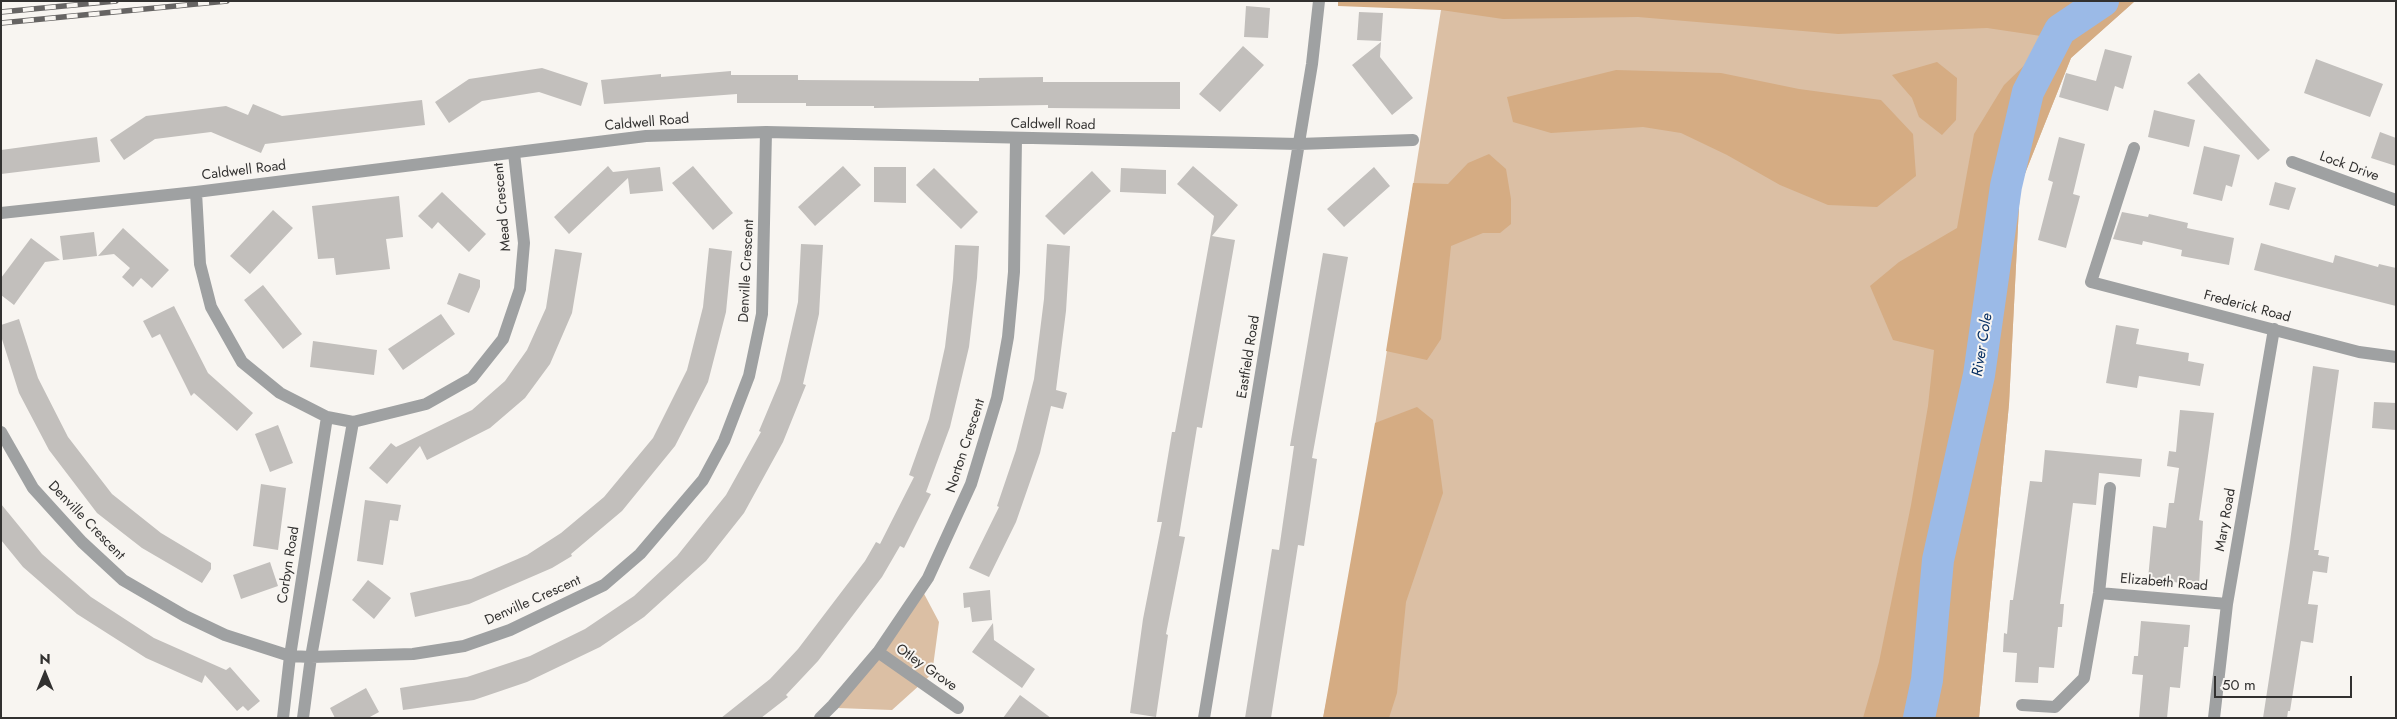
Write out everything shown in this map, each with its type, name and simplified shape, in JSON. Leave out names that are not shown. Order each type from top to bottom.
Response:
[{"type":"street","name":"Eastfield Road","points":[[1204,718],[1299,144],[1317,30],[1319,1]]},
{"type":"street","name":"Caldwell Road","points":[[1,212],[196,192],[646,136],[766,132],[1299,144],[1413,140]]},
{"type":"street","name":"Denville Crescent","points":[[1,432],[33,488],[82,542],[123,580],[224,636],[290,656],[311,657],[413,654],[464,646],[510,630],[604,584],[640,554],[703,480],[724,441],[749,376],[762,314],[766,132]]},
{"type":"street","name":"Norton Crescent","points":[[820,718],[833,706],[878,652],[928,578],[971,484],[997,398],[1008,337],[1014,272],[1016,139]]},
{"type":"street","name":"Frederick Road","points":[[2134,148],[2091,282],[2359,352],[2396,358]]},
{"type":"street","name":"Mead Crescent","points":[[196,192],[200,264],[211,307],[242,362],[280,393],[327,417],[353,422],[426,404],[472,378],[503,339],[520,289],[524,243],[514,153]]},
{"type":"street","name":"Lock Drive","points":[[2292,162],[2396,200]]},
{"type":"street","name":"Mary Road","points":[[2214,718],[2227,604],[2274,329]]},
{"type":"street","name":"Corbyn Road","points":[[283,718],[290,656],[327,417]]},
{"type":"street","points":[[303,718],[311,657],[353,422]]},
{"type":"street","name":"Elizabeth Road","points":[[2022,704],[2055,707],[2084,678],[2099,593],[2110,488]]},
{"type":"street","name":"Elizabeth Road","points":[[2099,593],[2227,604]]},
{"type":"street","name":"Otley Grove","points":[[878,652],[958,708]]},
{"type":"shaded area","points":[[1338,1],[2135,1],[2071,58],[2020,186],[2009,404],[1979,718],[1863,718],[1879,662],[1911,505],[1928,406],[1934,350],[1893,340],[1870,286],[1899,262],[1957,228],[1974,134],[2004,85],[2034,56],[2041,36],[1987,28],[1838,34],[1638,17],[1503,19],[1441,10],[1338,6]]},
{"type":"shaded area","points":[[1466,1],[2135,1],[2071,58],[2020,186],[2009,404],[1979,718],[1323,718],[1347,602],[1441,10]]},
{"type":"shaded area","points":[[1937,62],[1957,78],[1956,120],[1942,135],[1919,117],[1912,98],[1892,75]]},
{"type":"shaded area","points":[[1616,70],[1721,73],[1799,89],[1881,100],[1913,134],[1916,176],[1877,207],[1828,205],[1780,185],[1727,155],[1681,133],[1643,127],[1551,133],[1513,122],[1507,97]]},
{"type":"shaded area","points":[[1489,154],[1506,169],[1511,199],[1511,224],[1500,233],[1483,233],[1451,246],[1441,339],[1427,360],[1386,351],[1413,183],[1448,184],[1468,163]]},
{"type":"shaded area","points":[[1417,407],[1433,420],[1443,493],[1406,602],[1397,693],[1389,718],[1323,718],[1375,423]]},
{"type":"shaded area","points":[[921,588],[939,622],[932,674],[892,710],[837,708]]},
{"type":"building","points":[[1246,6],[1270,8],[1268,38],[1244,37]]},
{"type":"building","points":[[1359,12],[1383,13],[1381,41],[1357,40]]},
{"type":"building","points":[[1381,42],[1380,57],[1413,98],[1392,115],[1352,65]]},
{"type":"building","points":[[1243,46],[1264,65],[1220,112],[1199,94]]},
{"type":"building","points":[[2105,49],[2132,56],[2123,89],[2115,86],[2108,111],[2059,97],[2066,73],[2096,81]]},
{"type":"building","points":[[2316,59],[2383,84],[2370,117],[2304,93]]},
{"type":"building","points":[[542,68],[588,83],[581,106],[539,92],[482,101],[449,123],[435,102],[469,79]]},
{"type":"building","points":[[731,71],[731,75],[798,75],[798,80],[979,81],[979,78],[1043,77],[1043,82],[1180,82],[1180,109],[1048,108],[1048,105],[874,108],[874,106],[806,106],[806,103],[737,103],[737,94],[604,104],[601,80],[661,74],[661,77]]},
{"type":"building","points":[[2199,73],[2270,150],[2258,160],[2187,83]]},
{"type":"building","points":[[422,100],[425,125],[265,144],[261,153],[211,132],[155,139],[124,160],[110,140],[146,116],[226,106],[248,115],[253,104],[282,116]]},
{"type":"building","points":[[2154,110],[2195,120],[2189,147],[2148,137]]},
{"type":"building","points":[[2380,132],[2396,138],[2396,166],[2371,158]]},
{"type":"building","points":[[97,137],[100,162],[1,174],[1,150]]},
{"type":"building","points":[[2059,137],[2085,144],[2073,194],[2080,196],[2066,248],[2038,240],[2053,182],[2048,180]]},
{"type":"building","points":[[2204,146],[2240,155],[2232,187],[2226,185],[2222,201],[2193,194]]},
{"type":"building","points":[[608,166],[613,172],[660,167],[663,191],[630,194],[628,178],[569,234],[554,217]]},
{"type":"building","points":[[693,166],[733,213],[713,230],[672,183]]},
{"type":"building","points":[[843,166],[861,185],[815,226],[798,207]]},
{"type":"building","points":[[1193,166],[1238,205],[1212,236],[1235,240],[1202,428],[1197,427],[1179,536],[1185,537],[1166,634],[1168,635],[1156,717],[1130,713],[1143,619],[1162,522],[1157,522],[1172,432],[1175,432],[1214,216],[1177,184]]},
{"type":"building","points":[[874,167],[906,167],[906,203],[874,202]]},
{"type":"building","points":[[1374,167],[1390,186],[1344,227],[1327,209]]},
{"type":"building","points":[[934,168],[978,212],[961,229],[916,185]]},
{"type":"building","points":[[1121,168],[1166,170],[1166,194],[1120,192]]},
{"type":"building","points":[[1092,171],[1111,191],[1064,235],[1045,216]]},
{"type":"building","points":[[2275,182],[2296,188],[2289,210],[2269,205]]},
{"type":"building","points":[[442,192],[486,234],[469,252],[438,222],[432,229],[418,216]]},
{"type":"building","points":[[399,196],[403,237],[386,239],[390,269],[336,275],[334,258],[318,259],[312,206]]},
{"type":"building","points":[[273,210],[293,228],[250,274],[230,256]]},
{"type":"building","points":[[2122,212],[2148,217],[2149,214],[2188,223],[2187,228],[2234,238],[2229,265],[2181,256],[2182,250],[2143,241],[2142,245],[2113,239]]},
{"type":"building","points":[[123,228],[169,270],[152,288],[141,278],[133,287],[122,277],[130,268],[114,254],[98,256]]},
{"type":"building","points":[[94,232],[97,256],[63,260],[60,236]]},
{"type":"building","points":[[31,238],[60,260],[45,262],[14,305],[1,295],[1,278]]},
{"type":"building","points":[[2261,243],[2333,263],[2335,255],[2378,267],[2379,264],[2396,268],[2396,306],[2254,270]]},
{"type":"building","points":[[801,244],[823,245],[819,314],[803,384],[806,385],[783,442],[744,513],[706,561],[644,617],[600,647],[527,682],[474,700],[403,710],[400,688],[467,677],[530,656],[585,629],[634,596],[677,556],[726,495],[761,432],[759,431],[780,381],[798,302]]},
{"type":"building","points":[[1047,244],[1070,246],[1066,311],[1056,390],[1067,393],[1063,409],[1051,406],[1040,453],[1016,522],[989,577],[969,568],[999,507],[997,506],[1016,450],[1034,379],[1044,299]]},
{"type":"building","points":[[955,245],[979,246],[977,278],[969,347],[950,427],[926,492],[931,494],[904,548],[900,546],[882,577],[818,661],[786,695],[788,697],[761,718],[721,718],[770,679],[798,649],[865,561],[876,542],[880,544],[914,477],[909,475],[929,419],[945,347]]},
{"type":"building","points":[[709,248],[732,251],[726,312],[708,382],[675,446],[622,511],[571,554],[572,556],[552,568],[469,604],[415,617],[410,593],[471,579],[527,555],[561,533],[604,497],[653,438],[687,370],[703,307]]},
{"type":"building","points":[[555,249],[582,253],[572,313],[550,364],[525,398],[490,428],[427,460],[420,446],[387,484],[369,468],[391,443],[396,447],[472,410],[505,381],[527,350],[546,308]]},
{"type":"building","points":[[1323,253],[1348,257],[1312,458],[1317,459],[1304,546],[1298,545],[1271,718],[1245,718],[1272,549],[1279,550],[1294,446],[1290,446]]},
{"type":"building","points":[[459,273],[480,280],[480,287],[469,313],[447,304]]},
{"type":"building","points":[[263,285],[302,334],[283,349],[244,300]]},
{"type":"building","points":[[174,306],[208,373],[253,413],[237,431],[194,393],[191,396],[160,334],[152,338],[143,321]]},
{"type":"building","points":[[441,314],[455,334],[403,370],[388,349]]},
{"type":"building","points":[[19,319],[38,378],[68,437],[112,494],[161,533],[211,563],[211,569],[202,583],[142,548],[97,513],[49,450],[19,393],[1,336],[1,325]]},
{"type":"building","points":[[2116,325],[2139,329],[2136,344],[2189,353],[2188,361],[2204,364],[2200,386],[2139,376],[2137,388],[2106,383]]},
{"type":"building","points":[[313,341],[377,350],[374,375],[310,367]]},
{"type":"building","points":[[2313,366],[2339,370],[2314,550],[2319,550],[2318,555],[2329,557],[2327,573],[2313,571],[2308,604],[2318,605],[2313,643],[2301,641],[2290,711],[2288,711],[2287,718],[2263,718],[2290,542]]},
{"type":"building","points":[[2374,402],[2396,403],[2396,430],[2372,428]]},
{"type":"building","points":[[2180,410],[2214,413],[2199,520],[2203,521],[2199,585],[2148,579],[2153,526],[2166,528],[2169,503],[2174,503],[2179,468],[2167,466],[2169,451],[2176,452]]},
{"type":"building","points":[[278,425],[293,463],[270,472],[255,434]]},
{"type":"building","points":[[2045,450],[2142,459],[2140,477],[2099,473],[2096,505],[2073,503],[2060,604],[2064,604],[2062,627],[2058,627],[2054,668],[2039,667],[2038,683],[2015,682],[2017,653],[2003,652],[2004,633],[2007,634],[2010,600],[2013,600],[2030,481],[2042,482]]},
{"type":"building","points":[[261,484],[286,488],[278,550],[253,546]]},
{"type":"building","points":[[365,500],[401,505],[398,521],[390,520],[383,565],[357,561]]},
{"type":"building","points":[[1,504],[42,554],[91,597],[154,638],[226,670],[230,667],[260,701],[248,711],[243,706],[237,711],[205,675],[202,683],[146,658],[77,614],[23,567],[1,540]]},
{"type":"building","points":[[270,562],[278,586],[241,599],[233,575]]},
{"type":"building","points":[[368,580],[391,598],[374,619],[352,600]]},
{"type":"building","points":[[990,590],[992,620],[972,622],[970,607],[964,608],[963,593]]},
{"type":"building","points":[[2141,621],[2190,625],[2188,647],[2184,647],[2180,688],[2170,687],[2167,718],[2139,718],[2143,675],[2132,674],[2134,656],[2138,656]]},
{"type":"building","points":[[993,623],[994,640],[1035,669],[1022,688],[972,652]]},
{"type":"building","points":[[366,688],[379,712],[368,718],[335,718],[330,708]]},
{"type":"building","points":[[1020,695],[1051,718],[1003,718]]},
{"type":"waterway","name":"River Cole","points":[[1919,718],[1927,680],[1938,560],[1979,375],[2006,186],[2028,92],[2060,30],[2103,1]]},
{"type":"railway","points":[[1,12],[116,1]]},
{"type":"railway","points":[[1,23],[227,1]]}]
